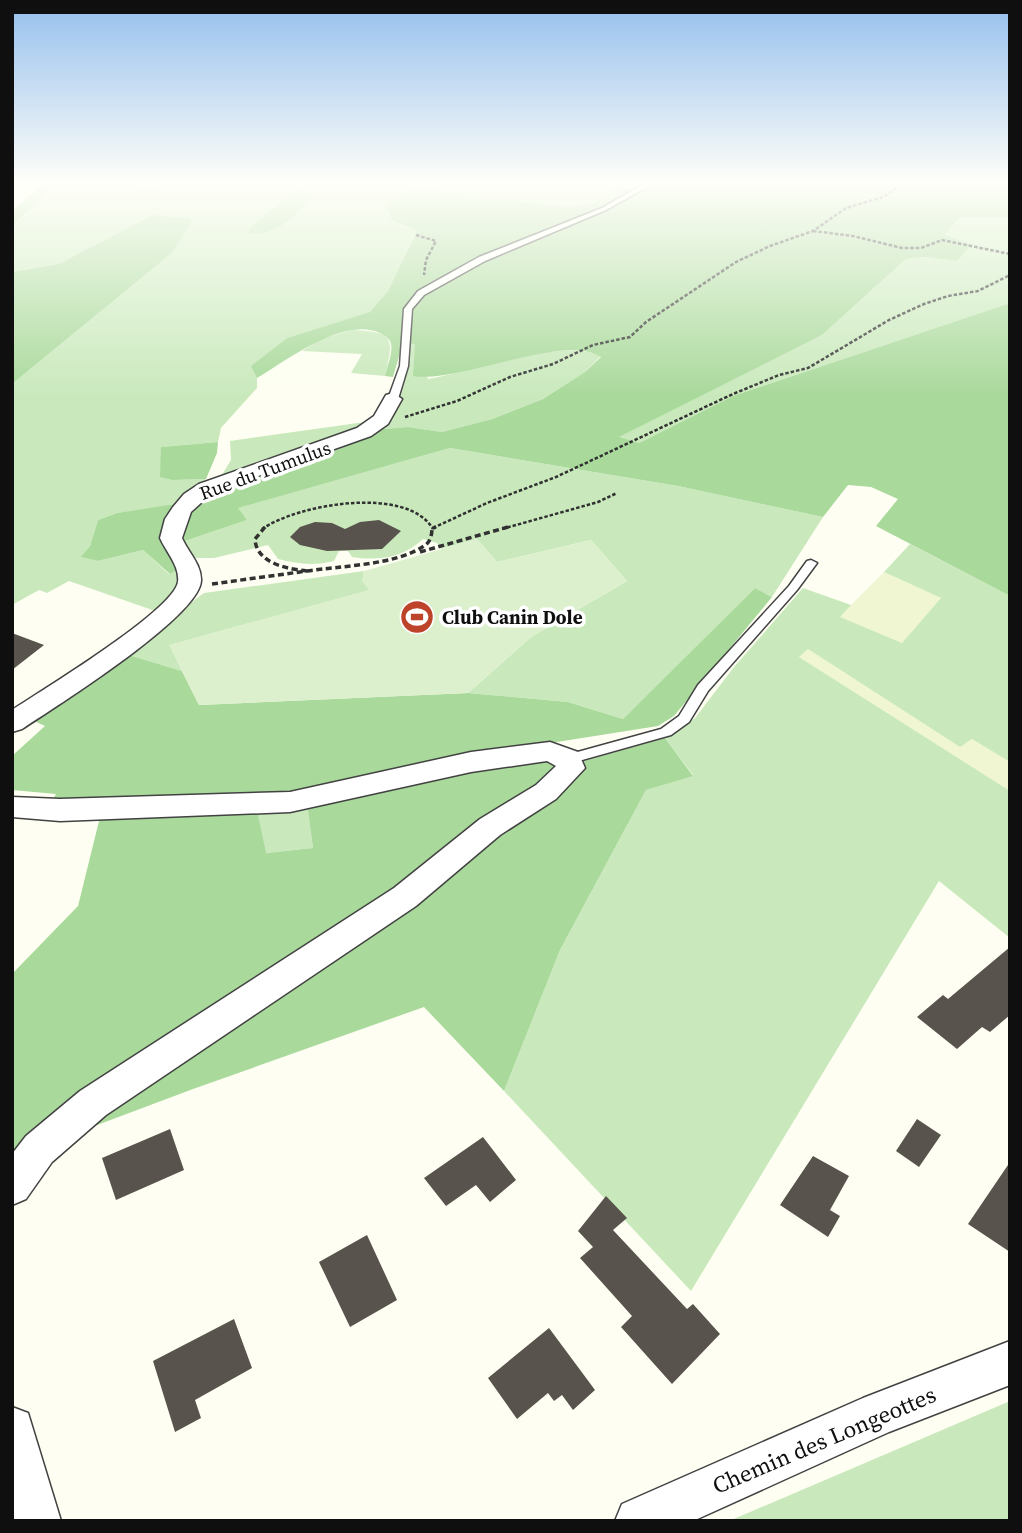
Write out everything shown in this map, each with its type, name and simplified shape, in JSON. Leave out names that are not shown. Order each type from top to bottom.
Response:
[{"type":"street","points":[[374,427],[393,399]]},
{"type":"street","name":"Rue du Tumulus","points":[[189,587],[188,568],[171,538],[176,517],[194,494],[374,427]]},
{"type":"street","points":[[12,723],[146,629],[180,601],[189,587]]},
{"type":"street","points":[[12,807],[60,810],[290,802],[471,761],[550,751],[568,759],[571,768],[546,792],[490,827],[405,897],[93,1103],[40,1149],[12,1186]]},
{"type":"street","name":"Chemin des Longeottes","points":[[639,1521],[879,1414],[1010,1363]]},
{"type":"street","points":[[12,1429],[37,1521]]},
{"type":"lane","points":[[393,399],[404,366],[408,309],[421,293],[495,254]]},
{"type":"lane","points":[[568,759],[666,732],[684,719],[704,688],[793,588],[811,563]]},
{"type":"path","points":[[421,293],[429,254]]},
{"type":"path","points":[[374,427],[457,401],[510,377],[553,364],[593,345],[630,337],[646,321],[736,262],[754,254]]},
{"type":"path","points":[[433,528],[461,520],[484,504],[564,474],[578,465],[733,394],[779,375],[808,368],[889,320],[924,304],[948,296],[978,291],[1010,275]]},
{"type":"path","points":[[189,587],[392,559],[598,502],[617,493]]},
{"type":"path","points":[[308,571],[282,568],[263,558],[258,552],[256,539],[265,526],[283,516],[310,508],[379,505],[414,510],[427,518],[433,528],[430,540],[425,546],[392,559]]},
{"type":"green space","points":[[12,254],[79,254],[59,264],[12,272]]},
{"type":"green space","points":[[79,254],[171,254],[12,384],[12,272],[59,264]]},
{"type":"green space","points":[[171,254],[406,254],[388,291],[371,312],[287,338],[252,366],[257,378],[257,388],[221,428],[218,442],[161,447],[173,480],[206,479],[183,494],[178,505],[117,513],[98,520],[90,546],[82,557],[98,561],[143,550],[169,574],[182,567],[182,584],[161,613],[69,581],[47,593],[39,590],[12,605],[12,384]]},
{"type":"green space","points":[[406,254],[964,254],[957,261],[925,257],[906,259],[822,335],[619,437],[639,443],[733,396],[1010,303],[1010,596],[876,526],[898,499],[871,487],[848,485],[823,517],[678,486],[450,448],[238,508],[247,520],[182,542],[182,524],[189,507],[201,497],[249,474],[383,429],[408,427],[442,432],[492,419],[543,399],[585,372],[601,357],[584,351],[563,351],[538,354],[457,373],[413,376],[415,344],[403,343],[393,377],[385,376],[391,352],[390,340],[380,333],[366,329],[350,330],[316,342],[257,378],[251,366],[287,338],[370,312],[388,291]]},
{"type":"green space","points":[[953,254],[1010,254],[1010,303],[733,396],[639,443],[618,437],[822,335],[906,259],[925,257],[957,261]]},
{"type":"green space","points":[[352,330],[377,333],[388,339],[390,353],[385,376],[351,373],[362,354],[302,351],[321,339]]},
{"type":"green space","points":[[411,343],[415,344],[428,379],[541,353],[585,351],[601,356],[585,372],[543,399],[492,419],[442,432],[408,427],[383,429],[400,399]]},
{"type":"green space","points":[[372,421],[361,429],[220,478],[231,460],[230,441]]},
{"type":"green space","points":[[218,442],[217,453],[206,479],[173,480],[160,477],[161,447]]},
{"type":"green space","points":[[450,448],[678,486],[823,517],[772,597],[755,588],[623,719],[568,702],[468,693],[531,637],[627,581],[591,540],[497,562],[477,539],[441,549],[437,543],[423,539],[390,557],[352,557],[348,551],[339,551],[334,561],[313,564],[278,559],[268,545],[214,558],[191,558],[182,542],[247,520],[237,508]]},
{"type":"green space","points":[[178,505],[182,567],[170,574],[143,550],[98,561],[81,557],[90,546],[98,520],[117,513]]},
{"type":"green space","name":"Club Canin Dole","points":[[477,539],[497,562],[591,540],[627,581],[531,637],[468,693],[199,705],[169,645],[369,590],[362,581],[364,571]]},
{"type":"green space","points":[[910,544],[1010,596],[1010,762],[972,739],[960,747],[808,649],[799,657],[1010,791],[1010,938],[939,881],[691,1291],[504,1091],[560,950],[646,790],[693,775],[665,738],[695,718],[734,667],[803,588],[851,605],[840,617],[902,643],[941,598],[884,572]]},
{"type":"green space","points":[[364,571],[363,581],[370,590],[170,645],[182,671],[122,653],[204,593]]},
{"type":"green space","points":[[884,572],[941,598],[902,643],[839,617]]},
{"type":"green space","points":[[755,588],[772,597],[674,716],[658,726],[519,748],[296,791],[51,803],[56,794],[12,790],[12,756],[45,726],[32,720],[122,653],[182,671],[199,705],[468,693],[568,702],[623,719]]},
{"type":"green space","points":[[808,649],[960,747],[972,739],[1010,762],[1010,791],[799,657]]},
{"type":"green space","points":[[665,738],[693,776],[646,790],[560,950],[504,1091],[424,1007],[12,1157],[12,974],[78,906],[101,813],[257,810],[266,853],[313,848],[307,804],[538,758],[574,775],[584,761]]},
{"type":"green space","points":[[307,804],[313,848],[265,853],[257,810]]},
{"type":"green space","points":[[1010,1401],[1010,1521],[729,1521]]},
{"type":"building","points":[[379,520],[401,531],[382,549],[327,551],[300,545],[290,537],[300,527],[315,522],[332,523],[345,529],[360,522]]},
{"type":"building","points":[[12,633],[44,645],[12,670]]},
{"type":"building","points":[[1010,947],[1010,1015],[990,1032],[982,1027],[957,1049],[917,1017],[943,995],[948,999]]},
{"type":"building","points":[[917,1119],[941,1135],[919,1167],[896,1151]]},
{"type":"building","points":[[170,1129],[184,1170],[116,1200],[102,1158]]},
{"type":"building","points":[[483,1137],[516,1180],[490,1202],[476,1185],[446,1206],[424,1178]]},
{"type":"building","points":[[813,1156],[849,1176],[830,1210],[840,1216],[828,1237],[780,1205]]},
{"type":"building","points":[[1010,1162],[1010,1252],[968,1224]]},
{"type":"building","points":[[606,1196],[627,1218],[613,1230],[687,1309],[693,1304],[720,1334],[672,1384],[621,1327],[632,1316],[580,1258],[593,1247],[578,1231]]},
{"type":"building","points":[[367,1235],[397,1300],[350,1327],[319,1262]]},
{"type":"building","points":[[234,1319],[252,1368],[195,1400],[201,1418],[175,1432],[153,1361]]},
{"type":"building","points":[[549,1328],[595,1390],[573,1410],[562,1395],[554,1401],[548,1393],[517,1419],[488,1378]]},
{"type":"place","name":"Club Canin Dole","points":[[417,617]]}]
